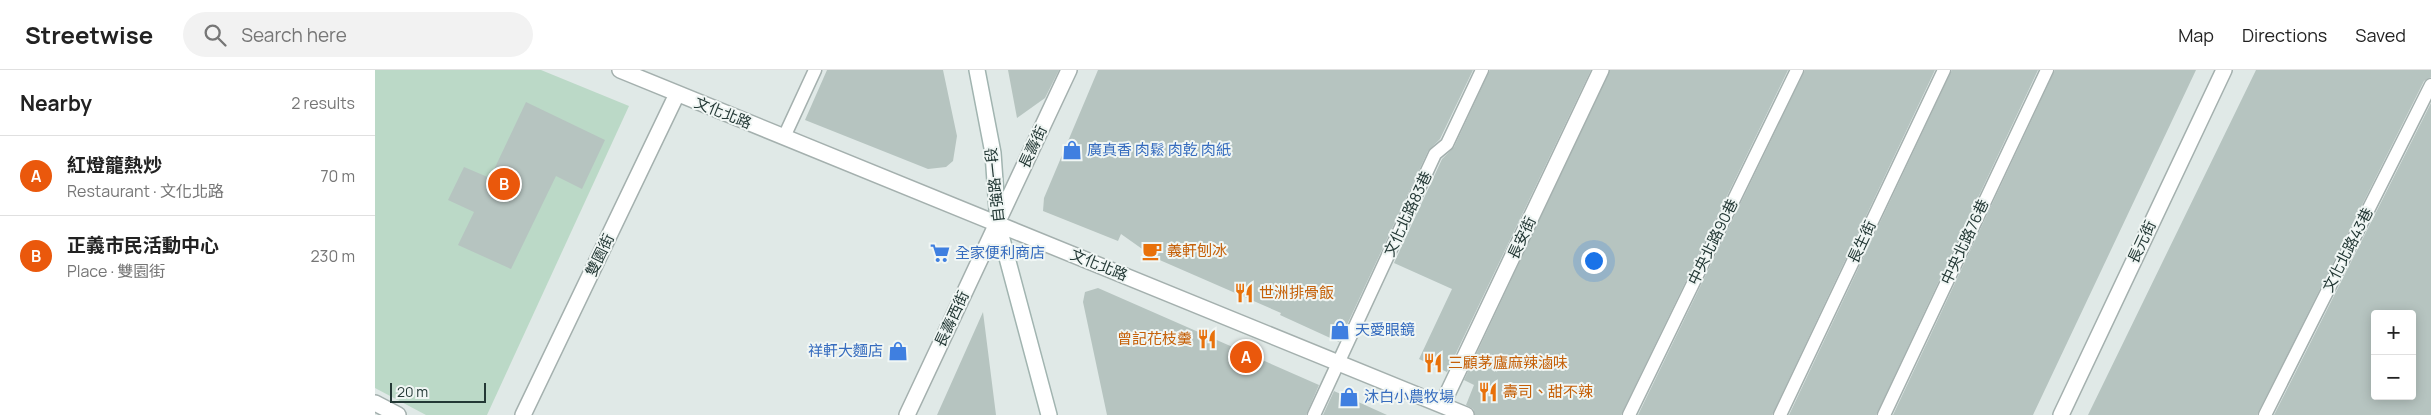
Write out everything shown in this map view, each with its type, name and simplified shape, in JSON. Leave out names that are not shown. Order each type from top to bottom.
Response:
[{"type":"street","name":"自強路一段","points":[[977,70],[993,153],[998,224],[1049,415]]},
{"type":"street","name":"長壽街","points":[[998,224],[1069,70]]},
{"type":"street","name":"長安街","points":[[1442,405],[1601,70]]},
{"type":"street","name":"長元街","points":[[2061,415],[2224,70]]},
{"type":"street","name":"文化北路","points":[[629,72],[677,94],[1466,415]]},
{"type":"street","name":"雙園街","points":[[523,415],[677,94]]},
{"type":"street","name":"長壽西街","points":[[907,415],[998,224]]},
{"type":"street","points":[[375,403],[398,415]]},
{"type":"lane","points":[[783,137],[815,70]]},
{"type":"lane","name":"文化北路83巷","points":[[1314,415],[1435,154],[1447,144],[1482,70]]},
{"type":"lane","name":"中央北路90巷","points":[[1629,415],[1797,70]]},
{"type":"lane","name":"長生街","points":[[1780,415],[1945,70]]},
{"type":"lane","name":"中央北路76巷","points":[[1884,415],[2047,70]]},
{"type":"lane","name":"文化北路43巷","points":[[2265,415],[2431,85]]},
{"type":"green space","points":[[375,70],[541,70],[629,106],[487,415],[426,415],[375,388]]},
{"type":"building","points":[[827,70],[943,70],[957,136],[953,161],[946,167],[928,169],[805,120]]},
{"type":"building","points":[[1008,70],[1059,70],[1045,98],[1017,118]]},
{"type":"building","points":[[1098,70],[1473,70],[1440,139],[1428,151],[1339,342],[1280,315],[1281,313],[1155,258],[1121,234],[1118,241],[1043,211],[1044,198]]},
{"type":"building","points":[[1490,70],[1591,70],[1447,372],[1419,359],[1452,289],[1394,263],[1442,159],[1454,147]]},
{"type":"building","points":[[1610,70],[1788,70],[1621,415],[1475,415],[1473,409],[1466,405],[1474,385],[1464,380]]},
{"type":"building","points":[[1805,70],[1935,70],[1772,415],[1638,415]]},
{"type":"building","points":[[1952,70],[2038,70],[1876,415],[1789,415]]},
{"type":"building","points":[[2055,70],[2196,70],[2033,415],[1893,415]]},
{"type":"building","points":[[2256,70],[2431,70],[2431,77],[2424,81],[2257,415],[2088,415]]},
{"type":"building","points":[[526,102],[605,140],[582,189],[556,176],[511,269],[458,245],[474,212],[448,200],[464,167],[490,178]]},
{"type":"building","points":[[2431,103],[2431,415],[2274,415]]},
{"type":"building","points":[[1098,288],[1319,385],[1306,415],[1107,415],[1083,302],[1085,292]]},
{"type":"building","points":[[983,312],[996,415],[937,415],[950,386]]},
{"type":"building","points":[[1334,391],[1387,415],[1323,415]]},
{"type":"place","name":"廣真香 肉鬆 肉乾 肉紙","points":[[1072,150]]},
{"type":"place","name":"正義市民活動中心","points":[[504,184]]},
{"type":"place","name":"義軒刨冰","points":[[1152,251]]},
{"type":"place","name":"全家便利商店","points":[[940,253]]},
{"type":"place","name":"世洲排骨飯","points":[[1244,293]]},
{"type":"place","name":"天愛眼鏡","points":[[1340,330]]},
{"type":"place","name":"曾記花枝羹","points":[[1207,339]]},
{"type":"place","name":"祥軒大麵店","points":[[898,351]]},
{"type":"place","name":"紅燈籠熱炒","points":[[1246,357]]},
{"type":"place","name":"三顧茅廬麻辣滷味","points":[[1433,363]]},
{"type":"place","name":"壽司、甜不辣","points":[[1488,392]]},
{"type":"place","name":"沐白小農牧場","points":[[1349,397]]}]
